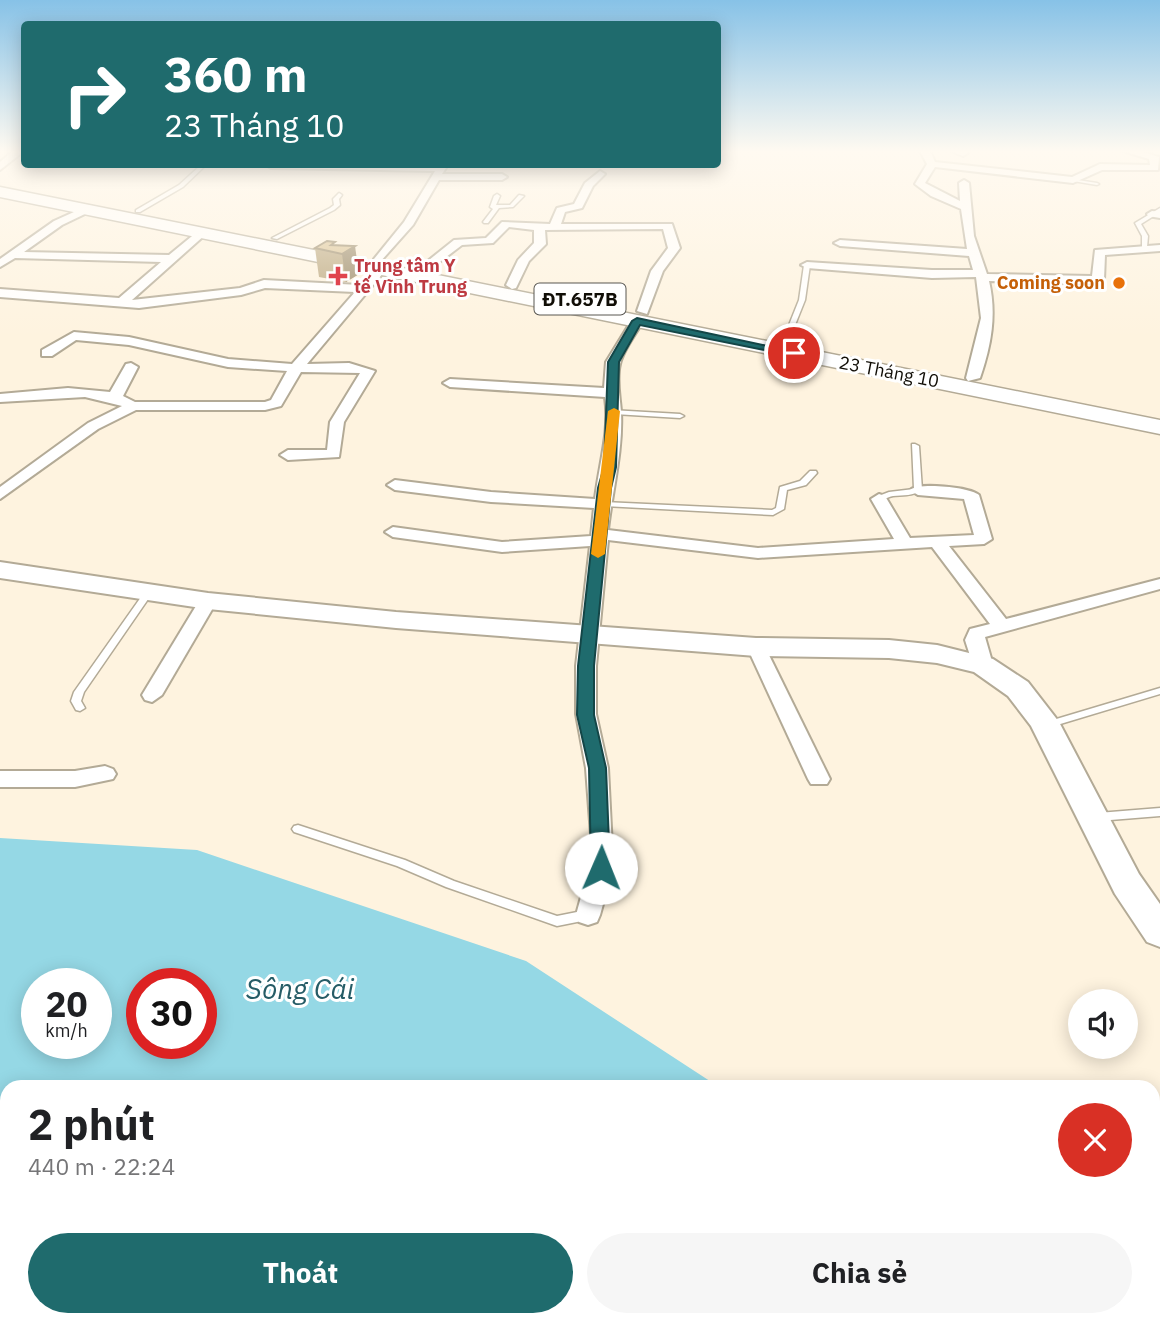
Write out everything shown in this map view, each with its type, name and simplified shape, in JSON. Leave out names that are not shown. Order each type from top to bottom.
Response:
[{"type":"main road","name":"23 Tháng 10","points":[[99,213],[201,234],[275,238],[380,265],[425,268],[512,285],[640,316],[786,340],[1160,415]]},
{"type":"main road","name":"23 Tháng 10","points":[[145,213],[239,236],[640,316],[1160,427]]},
{"type":"street","points":[[5,259],[58,223],[79,213]]},
{"type":"street","points":[[0,494],[93,426],[132,406],[265,406],[276,403],[296,368],[362,289],[415,213]]},
{"type":"street","points":[[554,227],[560,213]]},
{"type":"street","points":[[966,213],[965,223],[980,275],[986,314],[985,343],[973,378]]},
{"type":"street","points":[[486,222],[539,228],[668,226],[674,248],[657,271],[640,316],[614,362],[611,393],[614,412],[588,634],[586,715],[597,768],[602,835],[601,868],[588,915]]},
{"type":"street","points":[[425,268],[460,242],[488,243],[494,240],[506,224]]},
{"type":"street","points":[[512,285],[524,260],[540,244],[539,228]]},
{"type":"street","points":[[122,302],[201,234]]},
{"type":"street","points":[[840,243],[973,253]]},
{"type":"street","points":[[807,265],[932,274],[1098,280],[1100,251],[1160,248]]},
{"type":"street","points":[[5,259],[174,259]]},
{"type":"street","points":[[0,293],[139,304],[241,291],[264,284],[362,289]]},
{"type":"street","points":[[47,352],[74,336],[130,341],[228,363],[368,370],[337,422],[334,454],[288,455]]},
{"type":"street","points":[[116,395],[131,367]]},
{"type":"street","points":[[450,383],[611,393]]},
{"type":"street","points":[[0,398],[47,392],[116,395],[132,406]]},
{"type":"street","points":[[395,485],[491,497],[604,504]]},
{"type":"street","points":[[393,533],[502,547],[600,537],[758,553],[984,539],[971,495],[918,490]]},
{"type":"street","points":[[879,499],[905,544]]},
{"type":"street","points":[[935,540],[1001,625]]},
{"type":"street","points":[[0,570],[208,601],[757,647],[889,649],[937,654],[983,665],[1018,690],[1046,726],[1127,884],[1160,932]]},
{"type":"street","points":[[983,665],[974,640],[977,633],[1160,584]]},
{"type":"street","points":[[152,695],[208,601]]},
{"type":"street","points":[[757,647],[819,779]]},
{"type":"street","points":[[0,779],[75,779],[105,774]]},
{"type":"lane","points":[[275,238],[324,213]]},
{"type":"lane","points":[[486,222],[493,213]]},
{"type":"lane","points":[[1144,247],[1145,236],[1138,225],[1157,213]]},
{"type":"lane","points":[[786,340],[802,300],[807,265]]},
{"type":"lane","points":[[614,412],[680,416]]},
{"type":"lane","points":[[879,499],[886,494],[912,493],[918,490],[915,446]]},
{"type":"lane","points":[[604,504],[773,513],[780,509],[783,489],[803,483],[813,473]]},
{"type":"lane","points":[[80,708],[76,701],[79,692],[149,592]]},
{"type":"lane","points":[[1046,726],[1160,691]]},
{"type":"lane","points":[[1092,817],[1160,812]]},
{"type":"lane","points":[[298,829],[557,921],[588,915]]},
{"type":"water","name":"Sông Cái","points":[[0,838],[197,850],[526,961],[708,1080],[0,1080]]},
{"type":"building","points":[[327,241],[335,242],[331,245],[355,246],[342,254],[315,248]]},
{"type":"slow traffic","points":[[598,554],[604,488],[610,467],[614,411]]},
{"type":"place","name":"Trung tâm Y tế Vĩnh Trung","points":[[338,276]]},
{"type":"place","name":"Coming soon","points":[[1119,283]]},
{"type":"route","points":[[601,868],[602,835],[597,768],[586,715],[586,666],[604,488],[610,467],[614,362],[625,337],[637,321],[794,353]]}]
